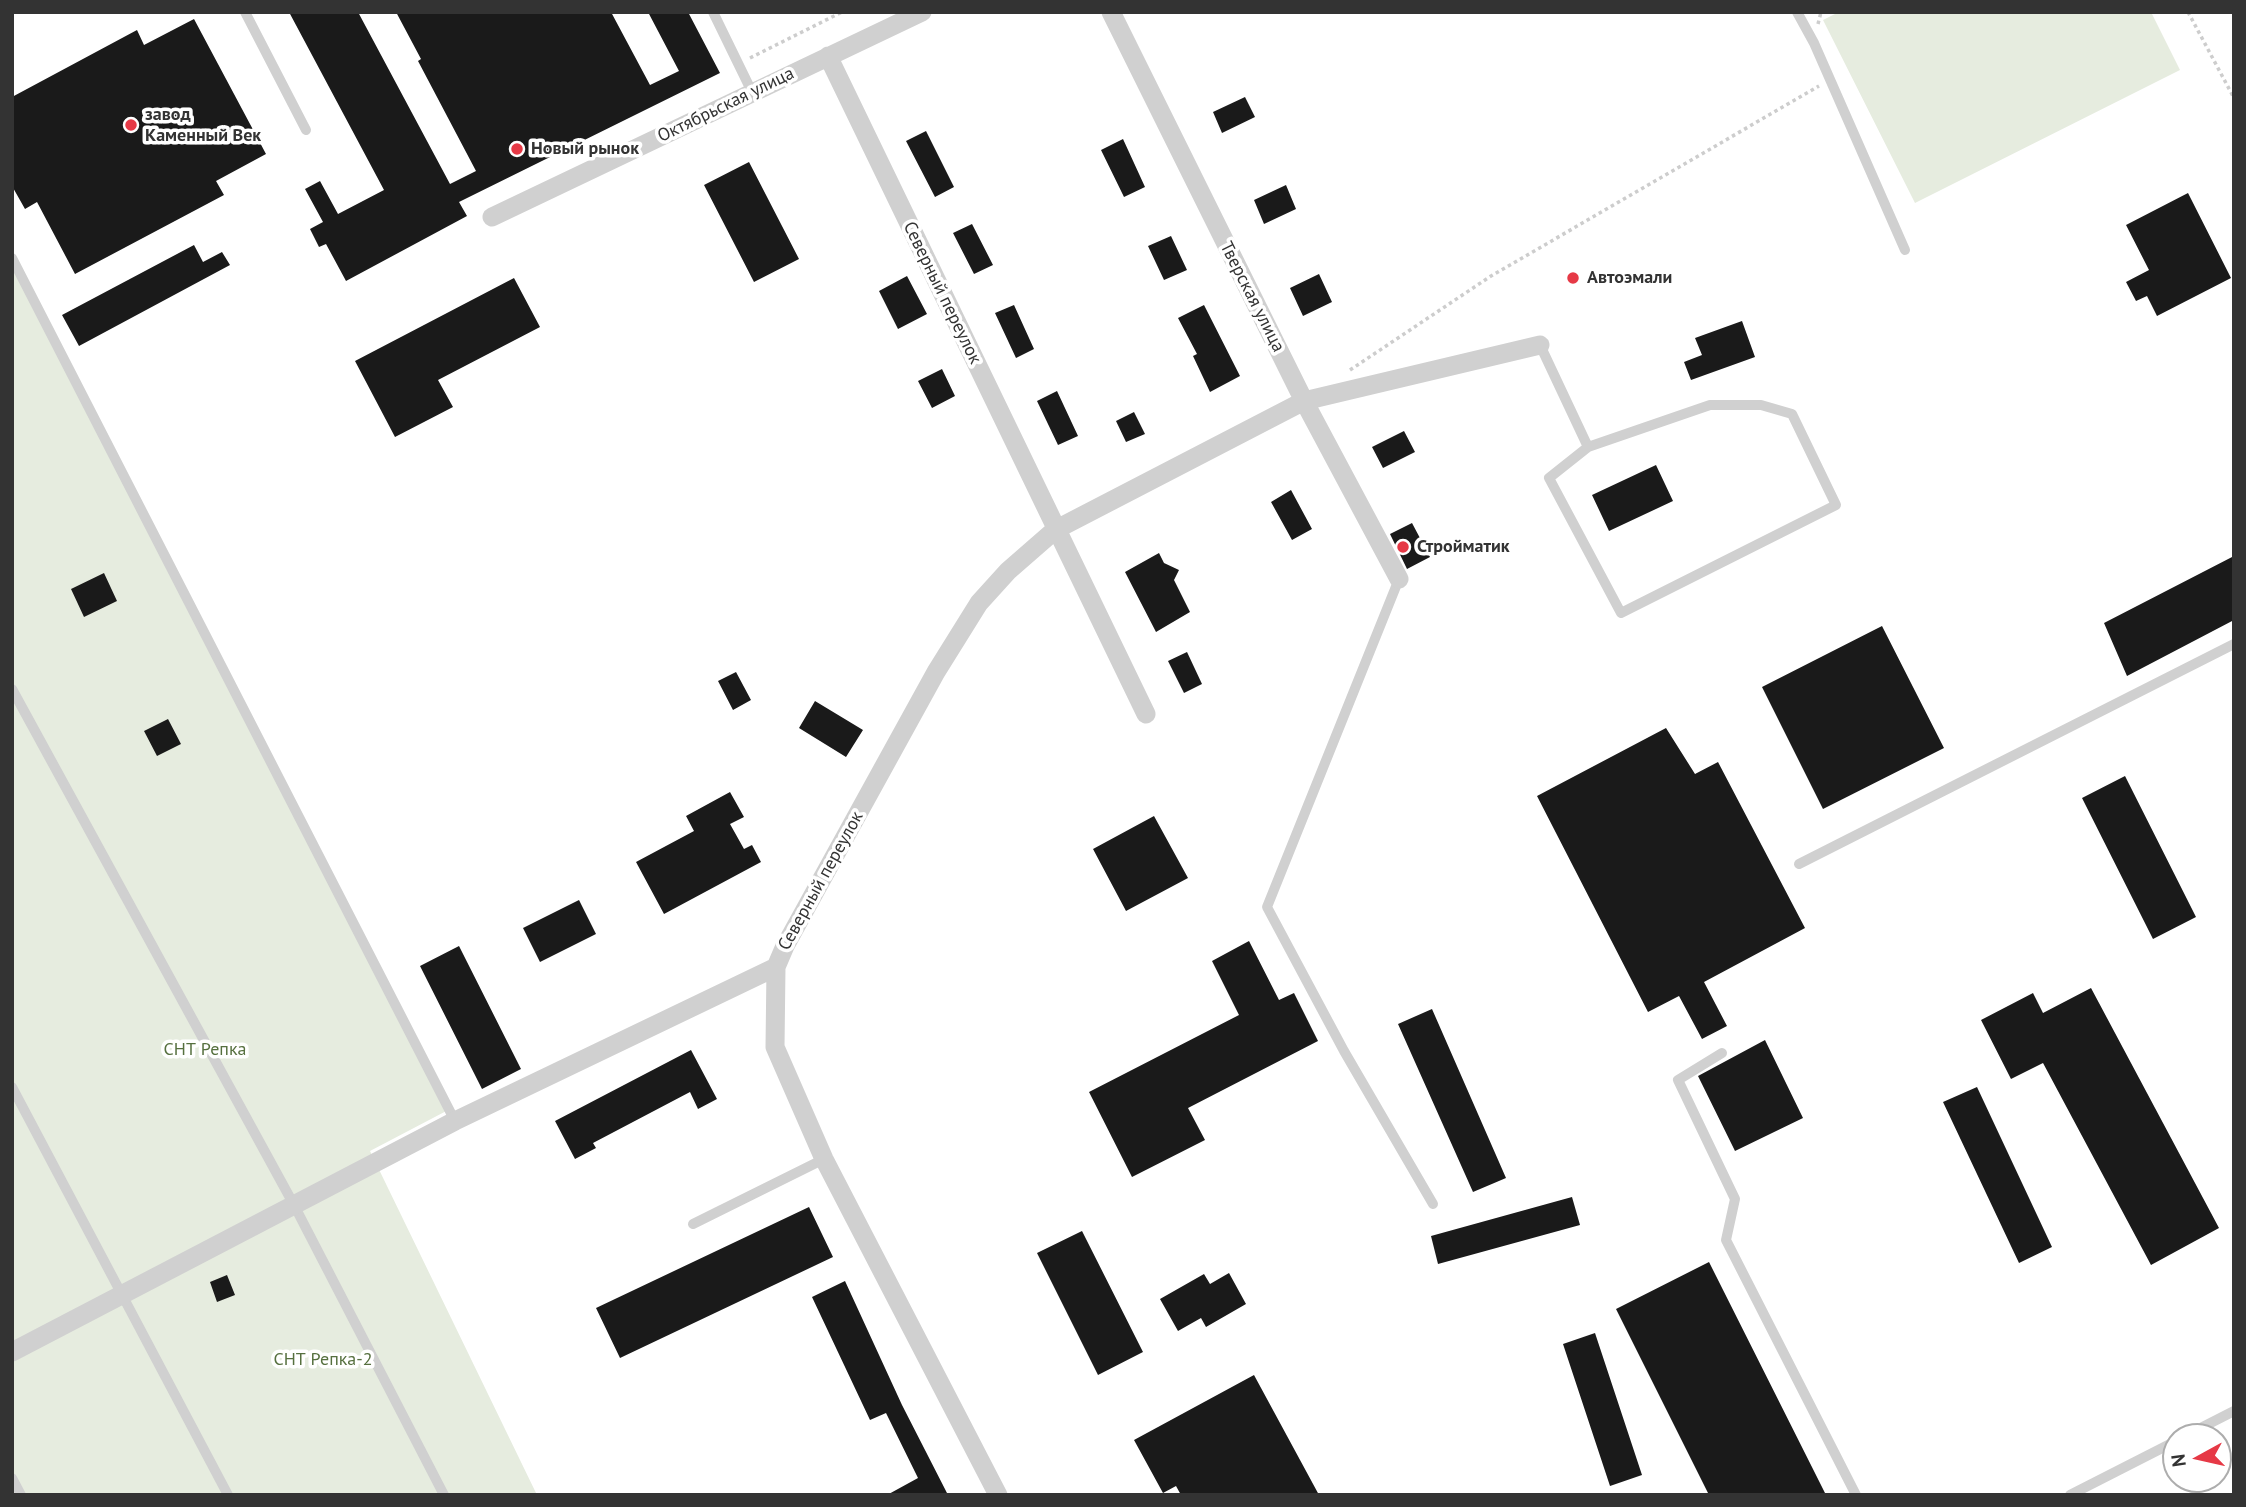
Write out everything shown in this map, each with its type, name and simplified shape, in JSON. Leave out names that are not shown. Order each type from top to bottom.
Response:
[{"type":"street","name":"Октябрьская улица","points":[[492,217],[922,12]]},
{"type":"street","name":"Тверская улица","points":[[1111,12],[1304,401],[1399,579]]},
{"type":"street","name":"Северный переулок","points":[[828,56],[1146,714]]},
{"type":"street","points":[[1055,530],[1304,401],[1540,345]]},
{"type":"street","name":"Северный переулок","points":[[998,1495],[824,1159],[775,1047],[776,967],[923,696],[979,603],[1008,571],[1055,530]]},
{"type":"street","points":[[12,1352],[455,1121],[776,967]]},
{"type":"lane","points":[[245,12],[306,130]]},
{"type":"lane","points":[[713,12],[752,92]]},
{"type":"lane","points":[[1797,12],[1905,250]]},
{"type":"lane","points":[[12,258],[455,1121]]},
{"type":"lane","points":[[1540,345],[1588,446]]},
{"type":"lane","points":[[1710,405],[1761,405],[1791,414],[1836,505],[1620,613],[1549,478],[1588,446],[1710,405]]},
{"type":"lane","points":[[1399,579],[1267,907],[1344,1051],[1433,1204]]},
{"type":"lane","points":[[1799,864],[2234,644]]},
{"type":"lane","points":[[12,689],[294,1205],[444,1495]]},
{"type":"lane","points":[[1722,1053],[1678,1080],[1735,1199],[1726,1240],[1856,1495]]},
{"type":"lane","points":[[12,1087],[228,1495]]},
{"type":"lane","points":[[693,1224],[824,1159]]},
{"type":"lane","points":[[2210,1423],[2234,1411]]},
{"type":"lane","points":[[2070,1495],[2162,1448]]},
{"type":"lane","points":[[12,1478],[21,1495]]},
{"type":"path","points":[[739,63],[842,12]]},
{"type":"path","points":[[2188,12],[2234,98]]},
{"type":"path","points":[[1348,371],[1491,276],[1830,80]]},
{"type":"green space","points":[[1839,12],[2151,12],[2180,70],[1915,203],[1823,20]]},
{"type":"green space","name":"СНТ Репка","points":[[12,258],[452,1108],[370,1151],[537,1495],[12,1495]]},
{"type":"building","name":"Новый рынок","points":[[289,12],[358,12],[450,184],[476,171],[418,61],[421,59],[396,12],[611,12],[650,85],[679,71],[648,12],[688,12],[720,73],[459,202],[467,216],[346,281],[326,244],[319,247],[310,229],[323,222],[305,189],[320,181],[338,214],[384,190]]},
{"type":"building","name":"завод Каменный Век","points":[[194,19],[266,154],[216,181],[224,195],[75,274],[37,202],[25,209],[12,186],[12,97],[137,30],[144,45]]},
{"type":"building","points":[[1245,97],[1255,117],[1222,133],[1213,112]]},
{"type":"building","points":[[926,131],[954,187],[935,197],[906,141]]},
{"type":"building","points":[[1123,139],[1145,187],[1124,197],[1101,150]]},
{"type":"building","points":[[749,162],[799,259],[754,282],[704,185]]},
{"type":"building","points":[[1286,185],[1296,209],[1264,224],[1254,200]]},
{"type":"building","points":[[2188,193],[2231,278],[2157,316],[2147,296],[2136,301],[2126,282],[2149,270],[2126,225]]},
{"type":"building","points":[[972,224],[993,265],[974,274],[953,233]]},
{"type":"building","points":[[1171,236],[1187,270],[1164,280],[1148,246]]},
{"type":"building","points":[[194,245],[203,262],[222,252],[230,265],[79,346],[62,315]]},
{"type":"building","points":[[1319,274],[1332,302],[1303,316],[1290,288]]},
{"type":"building","points":[[907,276],[927,314],[898,329],[879,291]]},
{"type":"building","points":[[514,278],[540,327],[438,380],[453,407],[395,437],[355,361]]},
{"type":"building","points":[[1014,305],[1034,349],[1016,358],[995,313]]},
{"type":"building","points":[[1204,305],[1240,376],[1210,392],[1193,356],[1197,354],[1178,318]]},
{"type":"building","points":[[1742,321],[1755,357],[1691,380],[1684,362],[1702,355],[1695,338]]},
{"type":"building","points":[[942,369],[955,396],[932,408],[918,381]]},
{"type":"building","points":[[1057,391],[1078,436],[1058,445],[1037,401]]},
{"type":"building","points":[[1134,412],[1145,434],[1126,442],[1116,421]]},
{"type":"building","points":[[1404,431],[1415,452],[1383,468],[1372,447]]},
{"type":"building","points":[[1656,465],[1673,501],[1609,531],[1592,495]]},
{"type":"building","points":[[1291,490],[1312,529],[1292,540],[1271,502]]},
{"type":"building","points":[[1412,523],[1430,557],[1407,569],[1390,534]]},
{"type":"building","points":[[1159,553],[1164,563],[1179,570],[1174,580],[1190,612],[1156,632],[1125,572]]},
{"type":"building","points":[[2234,556],[2234,620],[2127,676],[2104,623]]},
{"type":"building","points":[[104,573],[117,601],[84,617],[71,589]]},
{"type":"building","points":[[1882,626],[1944,748],[1823,809],[1762,687]]},
{"type":"building","points":[[1187,652],[1202,684],[1184,693],[1168,661]]},
{"type":"building","points":[[736,672],[751,700],[733,710],[718,681]]},
{"type":"building","points":[[815,701],[863,730],[846,757],[799,728]]},
{"type":"building","points":[[168,719],[181,744],[157,756],[144,731]]},
{"type":"building","points":[[1666,728],[1695,774],[1718,762],[1805,928],[1704,982],[1727,1026],[1702,1039],[1679,996],[1648,1012],[1537,796]]},
{"type":"building","points":[[2125,776],[2196,917],[2153,939],[2082,798]]},
{"type":"building","points":[[730,792],[744,817],[730,824],[744,849],[752,845],[761,862],[664,914],[636,862],[694,831],[686,816]]},
{"type":"building","points":[[1154,816],[1188,878],[1126,911],[1093,849]]},
{"type":"building","points":[[579,900],[596,934],[540,962],[523,928]]},
{"type":"building","points":[[1249,941],[1279,1000],[1294,993],[1318,1041],[1188,1108],[1205,1140],[1132,1177],[1089,1092],[1239,1015],[1212,961]]},
{"type":"building","points":[[459,946],[521,1069],[482,1089],[420,966]]},
{"type":"building","points":[[2091,988],[2219,1228],[2151,1265],[2043,1063],[2011,1079],[1981,1020],[2033,993],[2043,1013]]},
{"type":"building","points":[[1432,1009],[1506,1178],[1473,1192],[1398,1024]]},
{"type":"building","points":[[1765,1040],[1803,1118],[1735,1151],[1698,1076]]},
{"type":"building","points":[[691,1050],[717,1099],[698,1109],[690,1092],[593,1143],[596,1148],[575,1159],[555,1121]]},
{"type":"building","points":[[1977,1087],[2052,1247],[2019,1263],[1943,1102]]},
{"type":"building","points":[[1572,1197],[1580,1225],[1438,1264],[1431,1236]]},
{"type":"building","points":[[809,1207],[833,1257],[620,1358],[596,1308]]},
{"type":"building","points":[[1082,1231],[1143,1352],[1098,1375],[1037,1253]]},
{"type":"building","points":[[1709,1262],[1826,1495],[1709,1495],[1616,1309]]},
{"type":"building","points":[[1229,1273],[1246,1304],[1206,1327],[1201,1318],[1178,1331],[1160,1299],[1204,1274],[1210,1284]]},
{"type":"building","points":[[227,1275],[235,1295],[217,1302],[210,1282]]},
{"type":"building","points":[[845,1281],[902,1405],[948,1495],[887,1495],[918,1478],[886,1413],[870,1420],[812,1297]]},
{"type":"building","points":[[1595,1333],[1642,1475],[1610,1486],[1563,1344]]},
{"type":"building","points":[[1254,1375],[1319,1495],[1181,1495],[1176,1486],[1163,1493],[1134,1440]]},
{"type":"place","name":"завод Каменный Век","points":[[131,125]]},
{"type":"place","name":"Новый рынок","points":[[517,149]]},
{"type":"place","name":"Автоэмали","points":[[1573,278]]},
{"type":"place","name":"Стройматик","points":[[1403,547]]},
{"type":"park label","name":"СНТ Репка-2","points":[[323,1360]]}]
